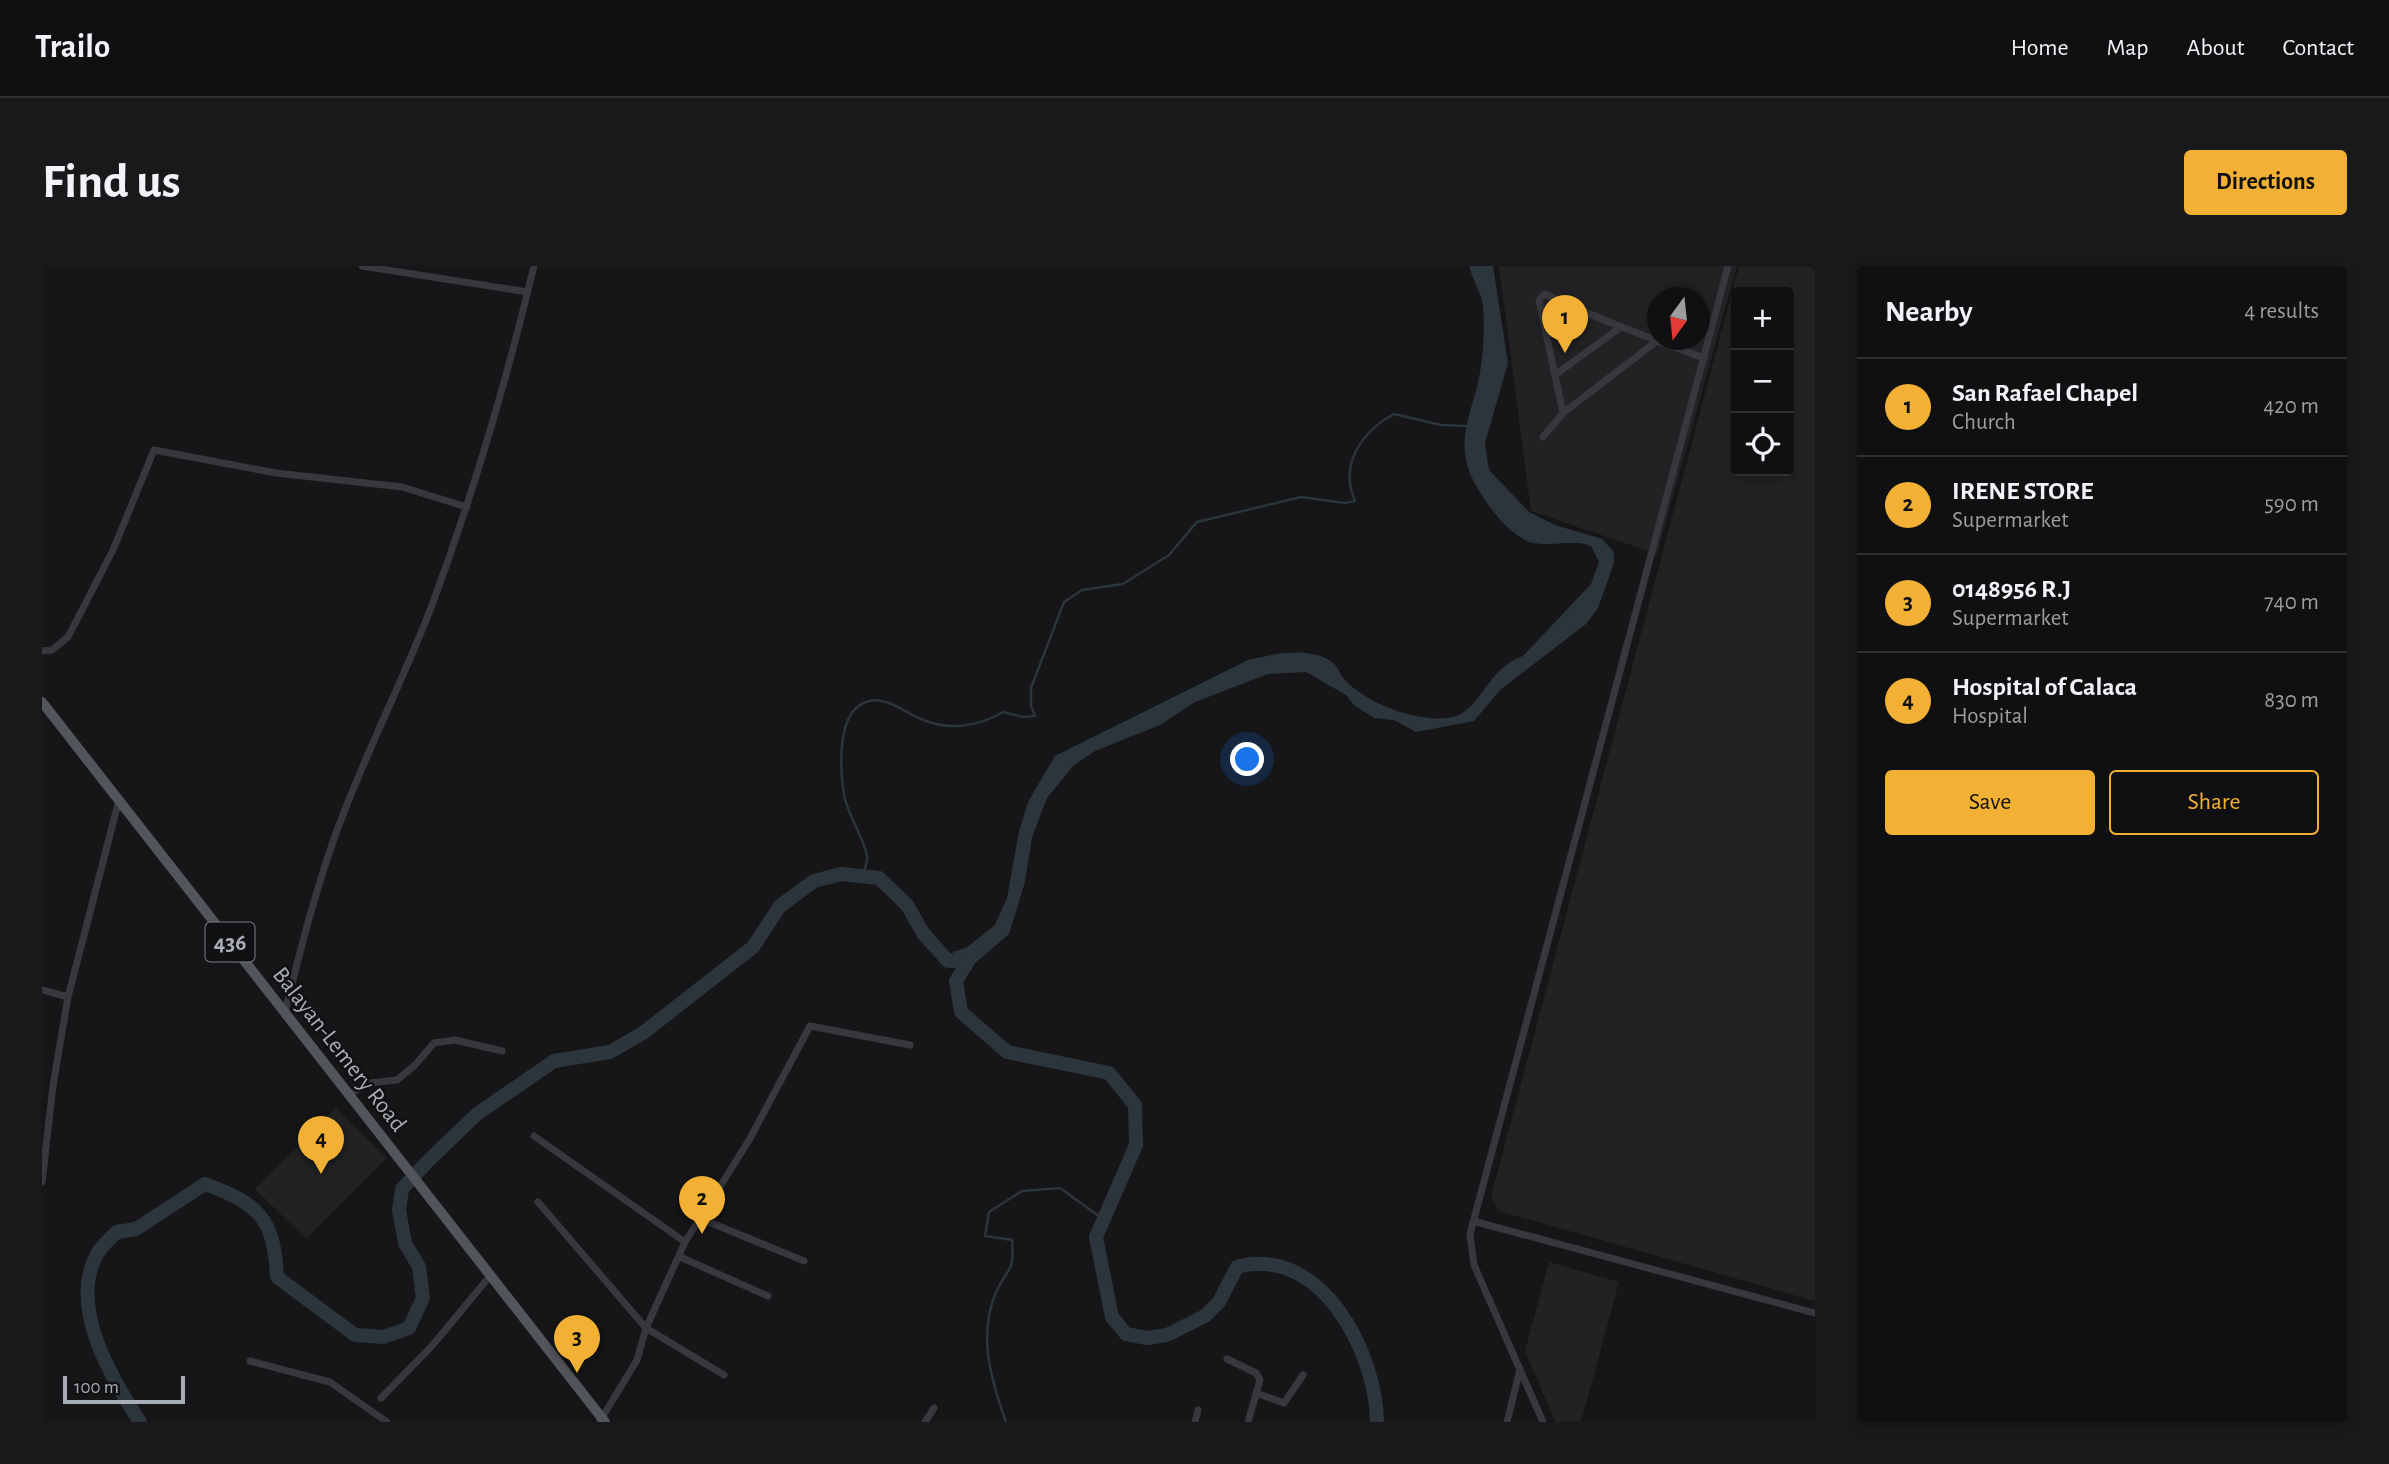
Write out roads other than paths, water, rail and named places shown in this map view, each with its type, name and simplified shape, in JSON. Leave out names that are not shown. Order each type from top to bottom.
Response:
[{"type":"main road","name":"Balayan-Lemery Road","points":[[42,702],[602,1421]]},
{"type":"street","points":[[362,266],[527,292]]},
{"type":"street","points":[[285,1012],[305,932],[334,838],[431,608],[467,507],[499,408],[534,266]]},
{"type":"street","points":[[1543,1422],[1474,1265],[1470,1234],[1728,266]]},
{"type":"street","points":[[1563,413],[1539,300],[1541,295],[1647,337]]},
{"type":"street","points":[[1555,375],[1620,327]]},
{"type":"street","points":[[1543,437],[1563,413],[1647,349]]},
{"type":"street","points":[[1682,350],[1704,358]]},
{"type":"street","points":[[42,651],[52,650],[68,637],[113,550],[154,450],[276,473],[402,487],[467,507]]},
{"type":"street","points":[[42,1182],[53,1086],[68,997],[119,800]]},
{"type":"street","points":[[42,990],[68,997]]},
{"type":"street","points":[[602,1421],[636,1360],[646,1328],[685,1242],[748,1142],[810,1026],[910,1045]]},
{"type":"street","points":[[348,1095],[370,1083],[397,1080],[415,1065],[435,1042],[455,1040],[502,1051]]},
{"type":"street","points":[[534,1136],[685,1242]]},
{"type":"street","points":[[538,1202],[646,1328],[724,1375]]},
{"type":"street","points":[[699,1218],[804,1261]]},
{"type":"street","points":[[1474,1221],[1815,1313]]},
{"type":"street","points":[[680,1256],[768,1296]]},
{"type":"street","points":[[381,1398],[431,1347],[490,1276]]},
{"type":"street","points":[[1227,1359],[1256,1373],[1260,1380],[1248,1422]]},
{"type":"street","points":[[250,1361],[330,1382],[387,1422]]},
{"type":"street","points":[[1507,1422],[1520,1369]]},
{"type":"street","points":[[1256,1393],[1284,1403],[1303,1375]]},
{"type":"street","points":[[925,1422],[934,1408]]},
{"type":"street","points":[[1195,1422],[1198,1410]]},
{"type":"waterway","points":[[863,877],[867,856],[846,803],[841,757],[845,729],[856,708],[866,702],[880,701],[931,723],[952,726],[973,724],[1003,712],[1023,717],[1035,716],[1031,706],[1031,688],[1064,602],[1082,590],[1123,584],[1169,555],[1197,522],[1301,497],[1345,503],[1355,501],[1350,475],[1356,451],[1372,430],[1394,414],[1441,425],[1466,426]]},
{"type":"waterway","points":[[140,1422],[97,1342],[88,1298],[89,1276],[96,1256],[117,1232],[136,1229],[205,1184],[224,1191],[251,1207],[267,1227],[272,1241],[277,1277],[355,1335],[383,1337],[409,1328],[423,1298],[419,1267],[405,1243],[399,1210],[402,1189],[429,1160],[477,1114],[554,1061],[610,1052],[643,1033],[753,947],[780,906],[814,881],[841,874],[879,878],[907,905],[923,933],[948,961],[968,960]]},
{"type":"waterway","points":[[975,950],[956,981],[961,1012],[1007,1052],[1109,1073],[1135,1105],[1136,1145],[1096,1237],[1112,1317],[1126,1334],[1147,1338],[1167,1335],[1205,1316],[1219,1302],[1237,1267],[1267,1264],[1294,1272],[1318,1287],[1338,1309],[1354,1336],[1374,1394],[1377,1422]]},
{"type":"waterway","points":[[1006,1422],[991,1373],[987,1340],[991,1306],[1012,1264],[1012,1240],[985,1236],[989,1212],[1022,1191],[1060,1188],[1103,1219]]},
{"type":"place","name":"San Rafael Chapel","points":[[1565,353]]},
{"type":"place","name":"Hospital of Calaca","points":[[321,1174]]},
{"type":"place","name":"IRENE STORE","points":[[702,1234]]},
{"type":"place","name":"0148956 R.J","points":[[577,1373]]}]
